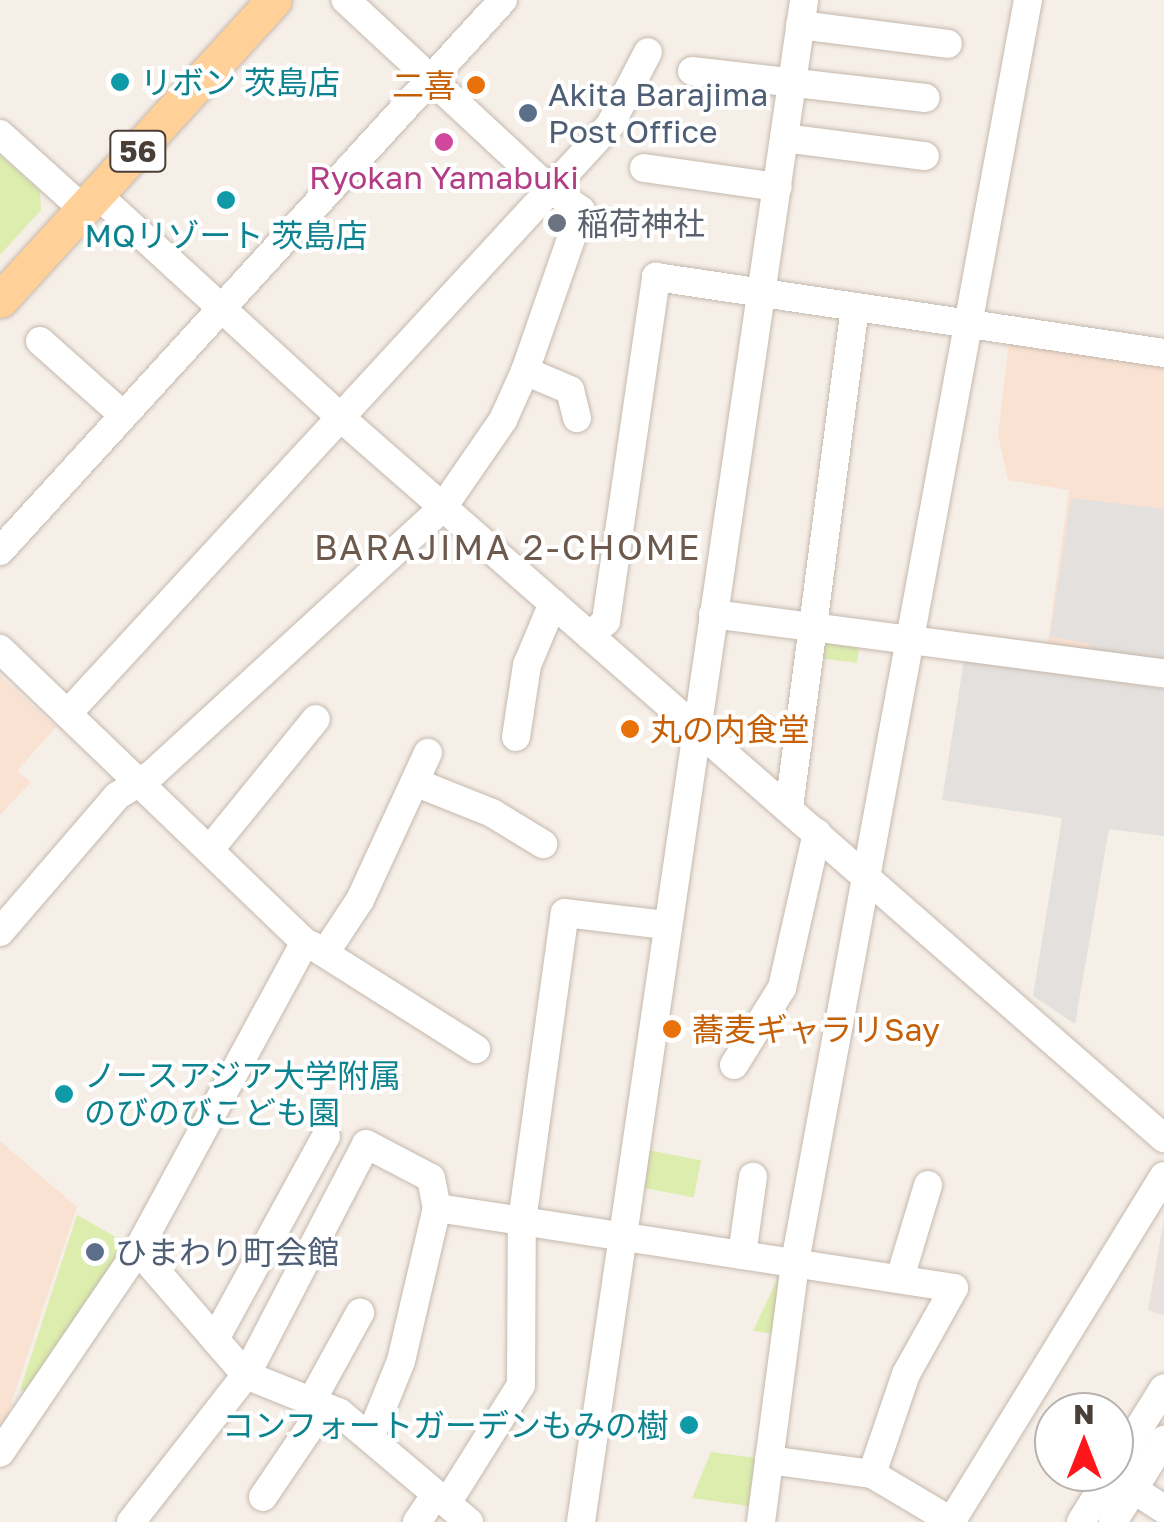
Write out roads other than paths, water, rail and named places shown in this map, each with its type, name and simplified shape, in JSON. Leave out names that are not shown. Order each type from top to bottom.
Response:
[{"type":"main road","name":"56","points":[[0,300],[274,0]]},
{"type":"street","points":[[0,932],[134,780],[152,775],[443,507],[502,420],[525,371],[581,210],[548,187],[346,0]]},
{"type":"street","points":[[0,550],[503,0]]},
{"type":"street","points":[[761,1522],[795,1262],[870,880],[1028,0]]},
{"type":"street","points":[[581,1522],[757,293],[778,187],[802,13],[948,44]]},
{"type":"street","points":[[68,713],[548,187],[610,125],[648,52]]},
{"type":"street","points":[[692,71],[925,98]]},
{"type":"street","points":[[0,134],[221,308],[696,731],[1164,1138]]},
{"type":"street","points":[[784,138],[925,156]]},
{"type":"street","points":[[644,168],[778,187]]},
{"type":"street","points":[[590,636],[606,621],[656,277],[1164,353]]},
{"type":"street","points":[[789,808],[855,307]]},
{"type":"street","points":[[40,341],[123,415]]},
{"type":"street","points":[[525,371],[570,390],[577,418]]},
{"type":"street","points":[[516,738],[527,665],[553,604]]},
{"type":"street","points":[[713,614],[1164,674]]},
{"type":"street","points":[[0,650],[315,947],[476,1048]]},
{"type":"street","points":[[211,848],[316,719]]},
{"type":"street","points":[[0,1453],[138,1250],[315,947],[360,900],[428,753]]},
{"type":"street","points":[[417,783],[492,813],[543,844]]},
{"type":"street","points":[[734,1065],[782,988],[817,833]]},
{"type":"street","points":[[416,1522],[441,1499],[522,1384],[522,1220],[566,913],[666,925]]},
{"type":"street","points":[[215,1339],[326,1136]]},
{"type":"street","points":[[131,1522],[246,1374],[366,1144],[431,1178],[437,1208],[401,1361],[371,1435]]},
{"type":"street","points":[[769,1460],[872,1474],[951,1521],[1164,1176]]},
{"type":"street","points":[[742,1254],[753,1178]]},
{"type":"street","points":[[900,1278],[928,1186]]},
{"type":"street","points":[[437,1208],[954,1288],[906,1374],[872,1474]]},
{"type":"street","points":[[138,1250],[246,1374],[317,1405],[371,1435],[401,1470],[470,1522]]},
{"type":"street","points":[[263,1497],[317,1405],[360,1313]]},
{"type":"street","points":[[1134,1448],[1164,1388]]},
{"type":"street","points":[[1134,1465],[1164,1440]]},
{"type":"street","points":[[1134,1486],[1164,1508]]},
{"type":"street","points":[[1081,1522],[1106,1492]]},
{"type":"street","points":[[1113,1522],[1118,1492]]},
{"type":"place","name":"リボン 茨島店","points":[[120,82]]},
{"type":"place","name":"二喜","points":[[476,85]]},
{"type":"place","name":"Akita Barajima Post Office","points":[[528,113]]},
{"type":"place","name":"Ryokan Yamabuki","points":[[444,142]]},
{"type":"place","name":"MQリゾート 茨島店","points":[[226,200]]},
{"type":"place","name":"稲荷神社","points":[[557,223]]},
{"type":"place","name":"丸の内食堂","points":[[630,729]]},
{"type":"place","name":"蕎麦ギャラリSay","points":[[672,1029]]},
{"type":"place","name":"ノースアジア大学附属 のびのびこども園","points":[[64,1094]]},
{"type":"place","name":"ひまわり町会館","points":[[95,1252]]},
{"type":"place","name":"コンフォートガーデンもみの樹","points":[[689,1425]]},
{"type":"district","name":"BARAJIMA 2-CHOME","points":[[508,547]]}]
